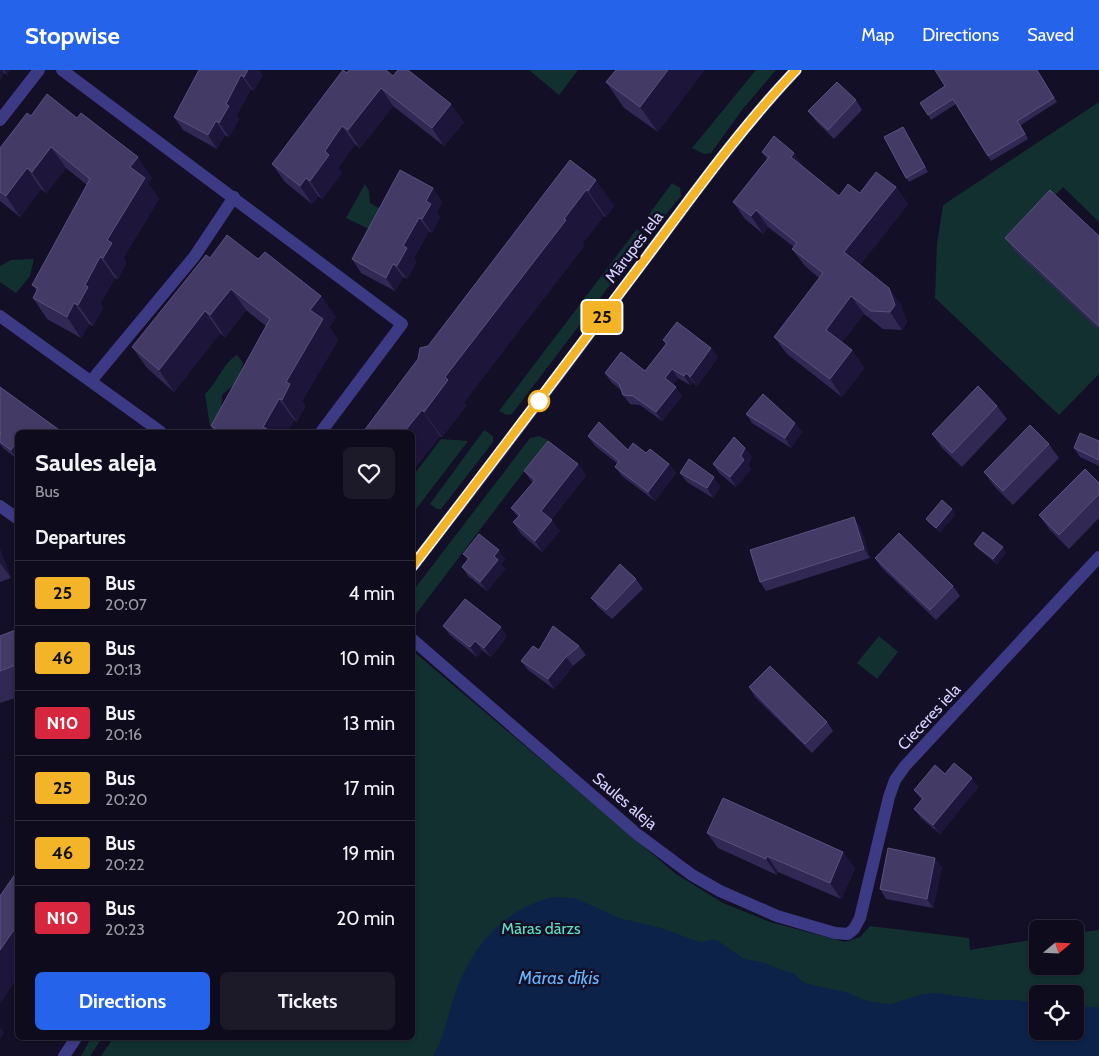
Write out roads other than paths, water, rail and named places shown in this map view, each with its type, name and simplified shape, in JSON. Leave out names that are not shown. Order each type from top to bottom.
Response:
[{"type":"street","points":[[0,120],[39,70]]},
{"type":"street","points":[[62,70],[402,324],[322,430]]},
{"type":"street","name":"Mārupes iela","points":[[415,563],[518,430],[700,186],[766,102],[796,70]]},
{"type":"street","points":[[91,381],[194,257],[234,197]]},
{"type":"street","points":[[0,316],[158,430]]},
{"type":"street","points":[[0,506],[15,518]]},
{"type":"street","name":"Cieceres iela","points":[[848,934],[854,929],[860,918],[888,797],[905,766],[1099,557]]},
{"type":"street","name":"Saules aleja","points":[[415,642],[637,834],[692,876],[720,891],[777,916],[835,933],[848,934]]},
{"type":"street","points":[[64,1056],[75,1040]]},
{"type":"water","name":"Māras dīķis","points":[[554,897],[575,898],[619,918],[665,929],[693,940],[702,942],[717,940],[744,959],[766,963],[793,973],[803,982],[812,985],[850,993],[861,999],[873,1002],[891,1004],[923,994],[936,993],[986,1000],[1029,1002],[1029,1040],[1084,1040],[1084,1007],[1099,1007],[1099,1056],[433,1056],[441,1040],[456,991],[472,958],[493,931],[506,919],[536,902]]},
{"type":"park label","name":"Māras dārzs","points":[[541,928]]}]
